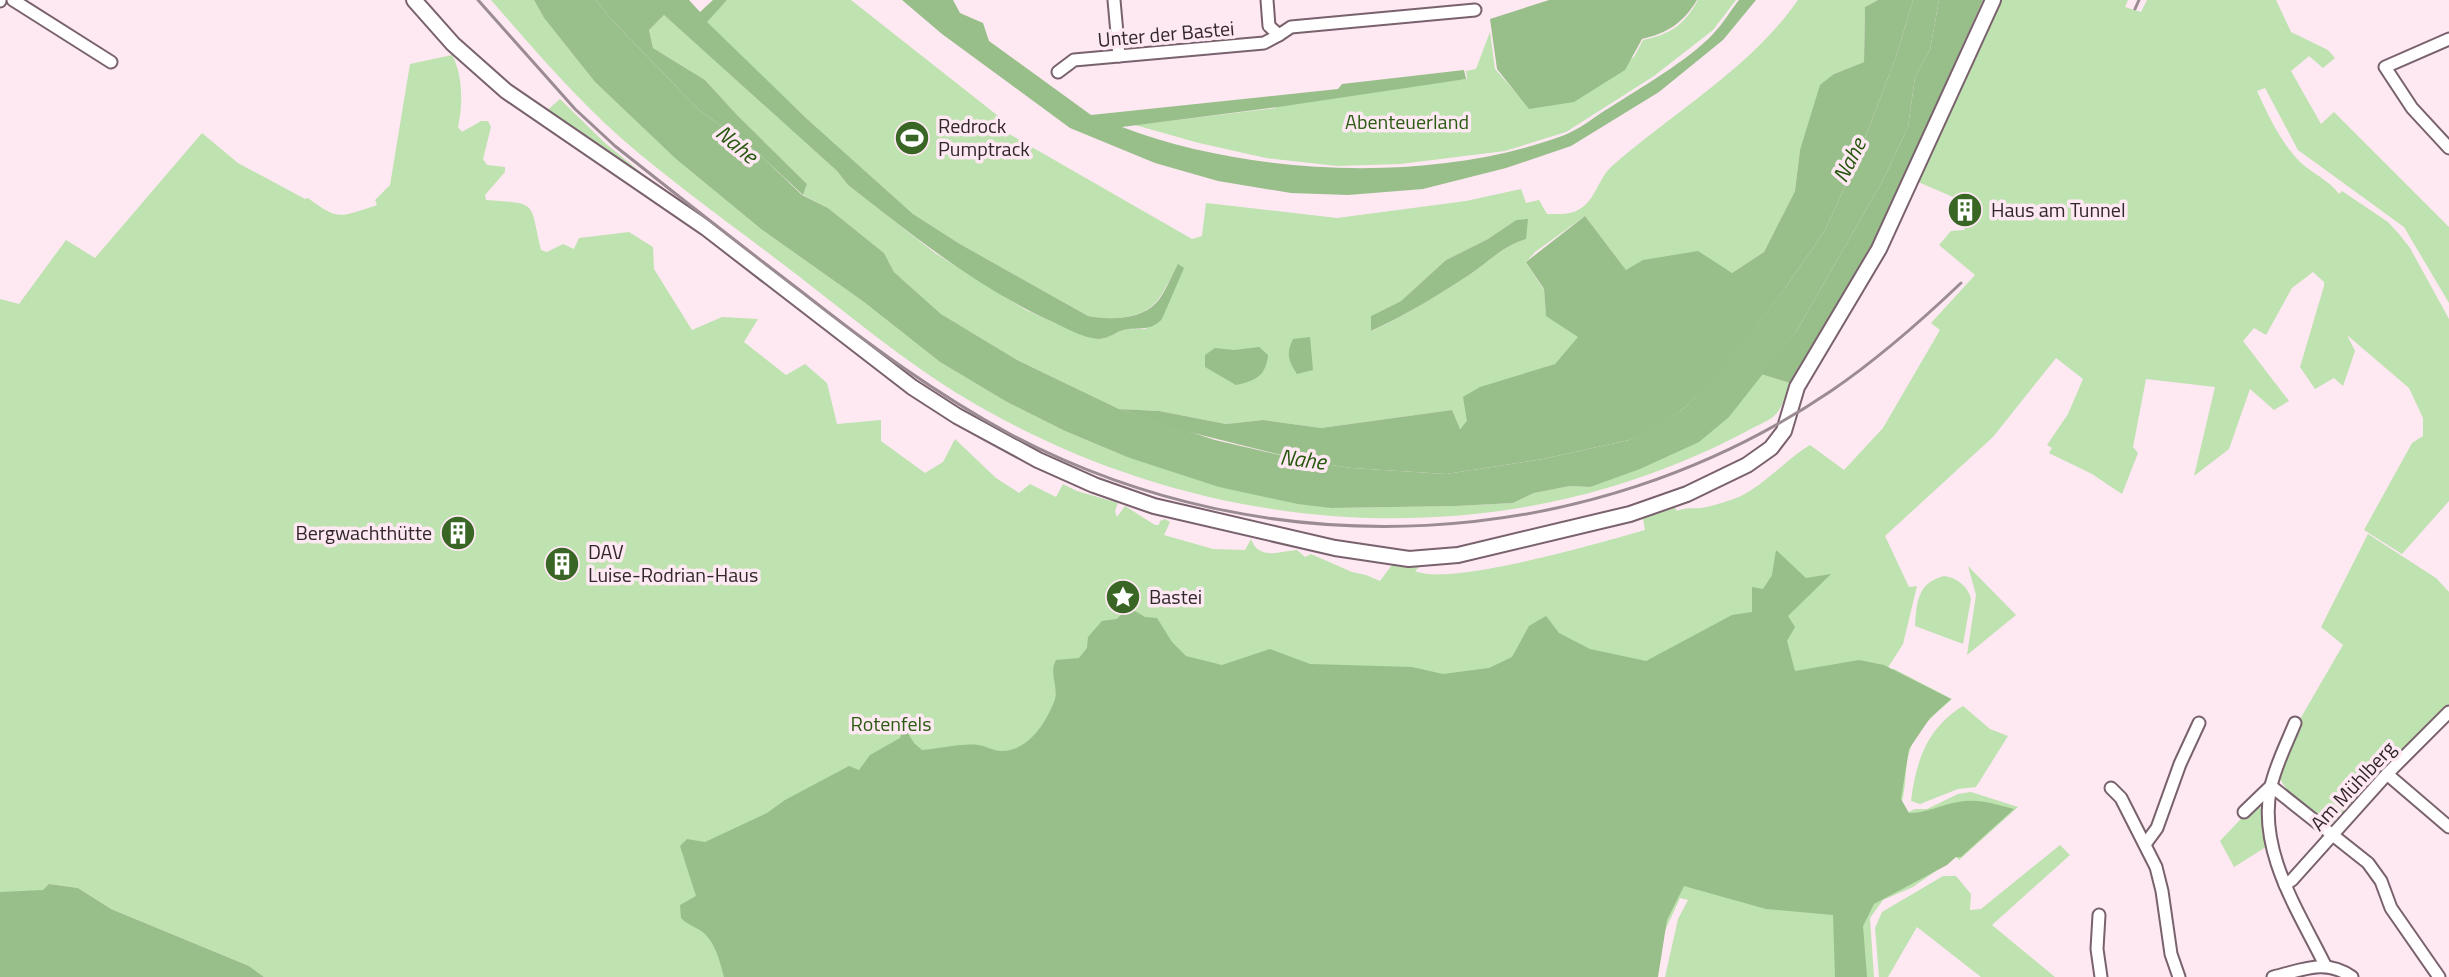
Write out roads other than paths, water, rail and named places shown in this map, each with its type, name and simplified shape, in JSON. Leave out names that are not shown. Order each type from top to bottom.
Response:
[{"type":"main road","points":[[414,0],[472,62],[506,91],[706,228],[912,387],[957,416],[1038,460],[1125,497],[1201,518],[1348,550],[1386,557],[1430,558],[1470,552],[1630,514],[1699,488],[1747,465],[1771,448],[1784,431],[1797,387],[1879,249],[1993,0]]},
{"type":"street","points":[[13,0],[111,62]]},
{"type":"street","points":[[1114,0],[1119,56]]},
{"type":"street","points":[[1267,0],[1269,26],[1279,35]]},
{"type":"street","name":"Unter der Bastei","points":[[1058,72],[1074,60],[1264,43],[1291,27],[1475,10]]},
{"type":"street","points":[[2448,144],[2412,108],[2385,67],[2449,39]]},
{"type":"street","name":"Am Mühlberg","points":[[2285,885],[2449,712]]},
{"type":"street","points":[[2146,843],[2157,828],[2180,764],[2199,723]]},
{"type":"street","points":[[2295,723],[2271,786],[2271,833],[2285,885],[2325,965]]},
{"type":"street","points":[[2387,774],[2449,827]]},
{"type":"street","points":[[2244,812],[2271,786]]},
{"type":"street","points":[[2271,786],[2368,863],[2381,881],[2391,908],[2439,977]]},
{"type":"street","points":[[2111,788],[2121,798],[2146,843],[2160,879],[2169,944],[2179,977]]},
{"type":"street","points":[[2099,915],[2097,949],[2101,977]]},
{"type":"street","points":[[2273,977],[2325,965],[2352,977]]},
{"type":"water","name":"Nahe","points":[[534,0],[596,0],[698,109],[757,152],[802,195],[828,208],[884,253],[894,272],[941,314],[1019,361],[1119,409],[1215,440],[1309,462],[1446,474],[1543,459],[1629,440],[1683,409],[1717,374],[1786,287],[1825,230],[1853,169],[1896,57],[1913,0],[1939,0],[1930,50],[1915,77],[1908,127],[1883,180],[1796,332],[1729,417],[1699,442],[1640,469],[1590,487],[1570,486],[1534,493],[1513,503],[1331,508],[1219,487],[1127,457],[1007,402],[940,362],[864,302],[761,229],[676,159],[595,82],[544,18]]},
{"type":"railway","points":[[478,0],[575,109],[615,146],[903,368],[1010,434],[1109,478],[1213,508],[1319,524],[1426,525],[1533,513],[1637,486],[1737,446],[1831,391],[1898,340],[1961,283]]},
{"type":"railway","points":[[2135,9],[2139,0]]},
{"type":"place","name":"Redrock Pumptrack","points":[[912,138]]},
{"type":"place","name":"Haus am Tunnel","points":[[1965,210]]},
{"type":"place","name":"Bergwachthütte","points":[[458,533]]},
{"type":"place","name":"DAV Luise-Rodrian-Haus","points":[[562,564]]},
{"type":"place","name":"Bastei","points":[[1123,597]]},
{"type":"park label","name":"Abenteuerland","points":[[1407,122]]},
{"type":"park label","name":"Rotenfels","points":[[891,724]]}]
